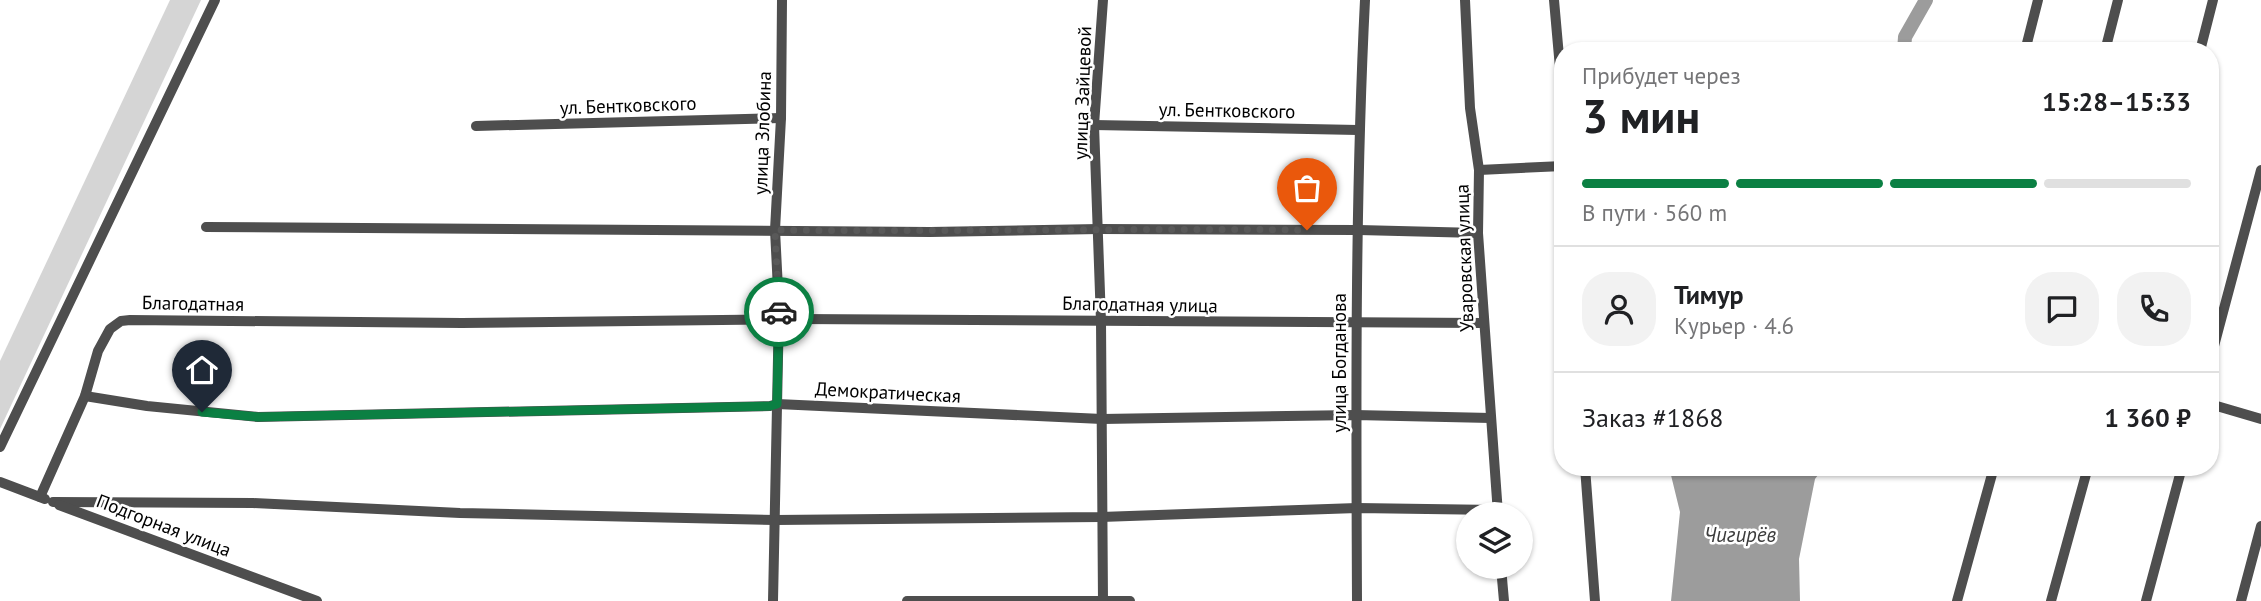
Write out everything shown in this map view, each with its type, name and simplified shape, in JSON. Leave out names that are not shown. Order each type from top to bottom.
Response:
[{"type":"street","points":[[0,447],[215,0]]},
{"type":"street","name":"улица Злобина","points":[[773,601],[779,314],[775,230],[781,118],[782,0]]},
{"type":"street","name":"улица Зайцевой","points":[[1103,0],[1094,125],[1101,321],[1103,600]]},
{"type":"street","name":"улица Богданова","points":[[1357,601],[1355,324],[1359,230],[1358,130],[1364,0]]},
{"type":"street","name":"Уваровская улица","points":[[1465,0],[1470,108],[1479,170],[1478,233],[1496,502]]},
{"type":"street","points":[[1554,0],[1558,42]]},
{"type":"street","points":[[2027,42],[2038,0]]},
{"type":"street","points":[[2107,42],[2118,0]]},
{"type":"street","points":[[2202,42],[2213,0]]},
{"type":"street","name":"ул. Бентковского","points":[[476,127],[781,118]]},
{"type":"street","name":"ул. Бентковского","points":[[1094,125],[1358,130]]},
{"type":"street","points":[[1479,170],[1554,166]]},
{"type":"street","points":[[2219,327],[2261,170]]},
{"type":"street","points":[[206,227],[930,232],[1099,229],[1359,230],[1478,233]]},
{"type":"street","name":"Благодатная улица","points":[[462,323],[779,314],[797,319],[1483,323]]},
{"type":"street","name":"Благодатная","points":[[40,497],[85,396],[98,351],[110,329],[121,321],[462,323]]},
{"type":"street","name":"Демократическая","points":[[85,396],[147,406],[258,417],[777,404],[1102,419],[1355,415],[1491,418]]},
{"type":"street","points":[[2219,406],[2261,418]]},
{"type":"street","points":[[1586,476],[1595,601]]},
{"type":"street","points":[[1957,601],[1992,476]]},
{"type":"street","points":[[2051,601],[2086,476]]},
{"type":"street","points":[[2146,601],[2180,476]]},
{"type":"street","name":"Подгорная улица","points":[[0,482],[317,601]]},
{"type":"street","points":[[53,502],[253,503],[460,513],[775,520],[1101,517],[1357,508],[1456,511]]},
{"type":"street","points":[[2241,601],[2261,526]]},
{"type":"street","points":[[1502,579],[1504,601]]},
{"type":"street","points":[[907,601],[1130,601]]},
{"type":"shaded area","points":[[170,0],[201,0],[0,429],[0,361]]},
{"type":"water","name":"Чигирёв","points":[[1671,476],[1817,476],[1799,559],[1800,601],[1671,601],[1680,512]]},
{"type":"waterway","points":[[1905,42],[1926,0]]},
{"type":"way so far","points":[[779,312],[775,230],[1307,230]]},
{"type":"route","points":[[202,412],[258,417],[770,406],[777,404],[779,312]]}]
